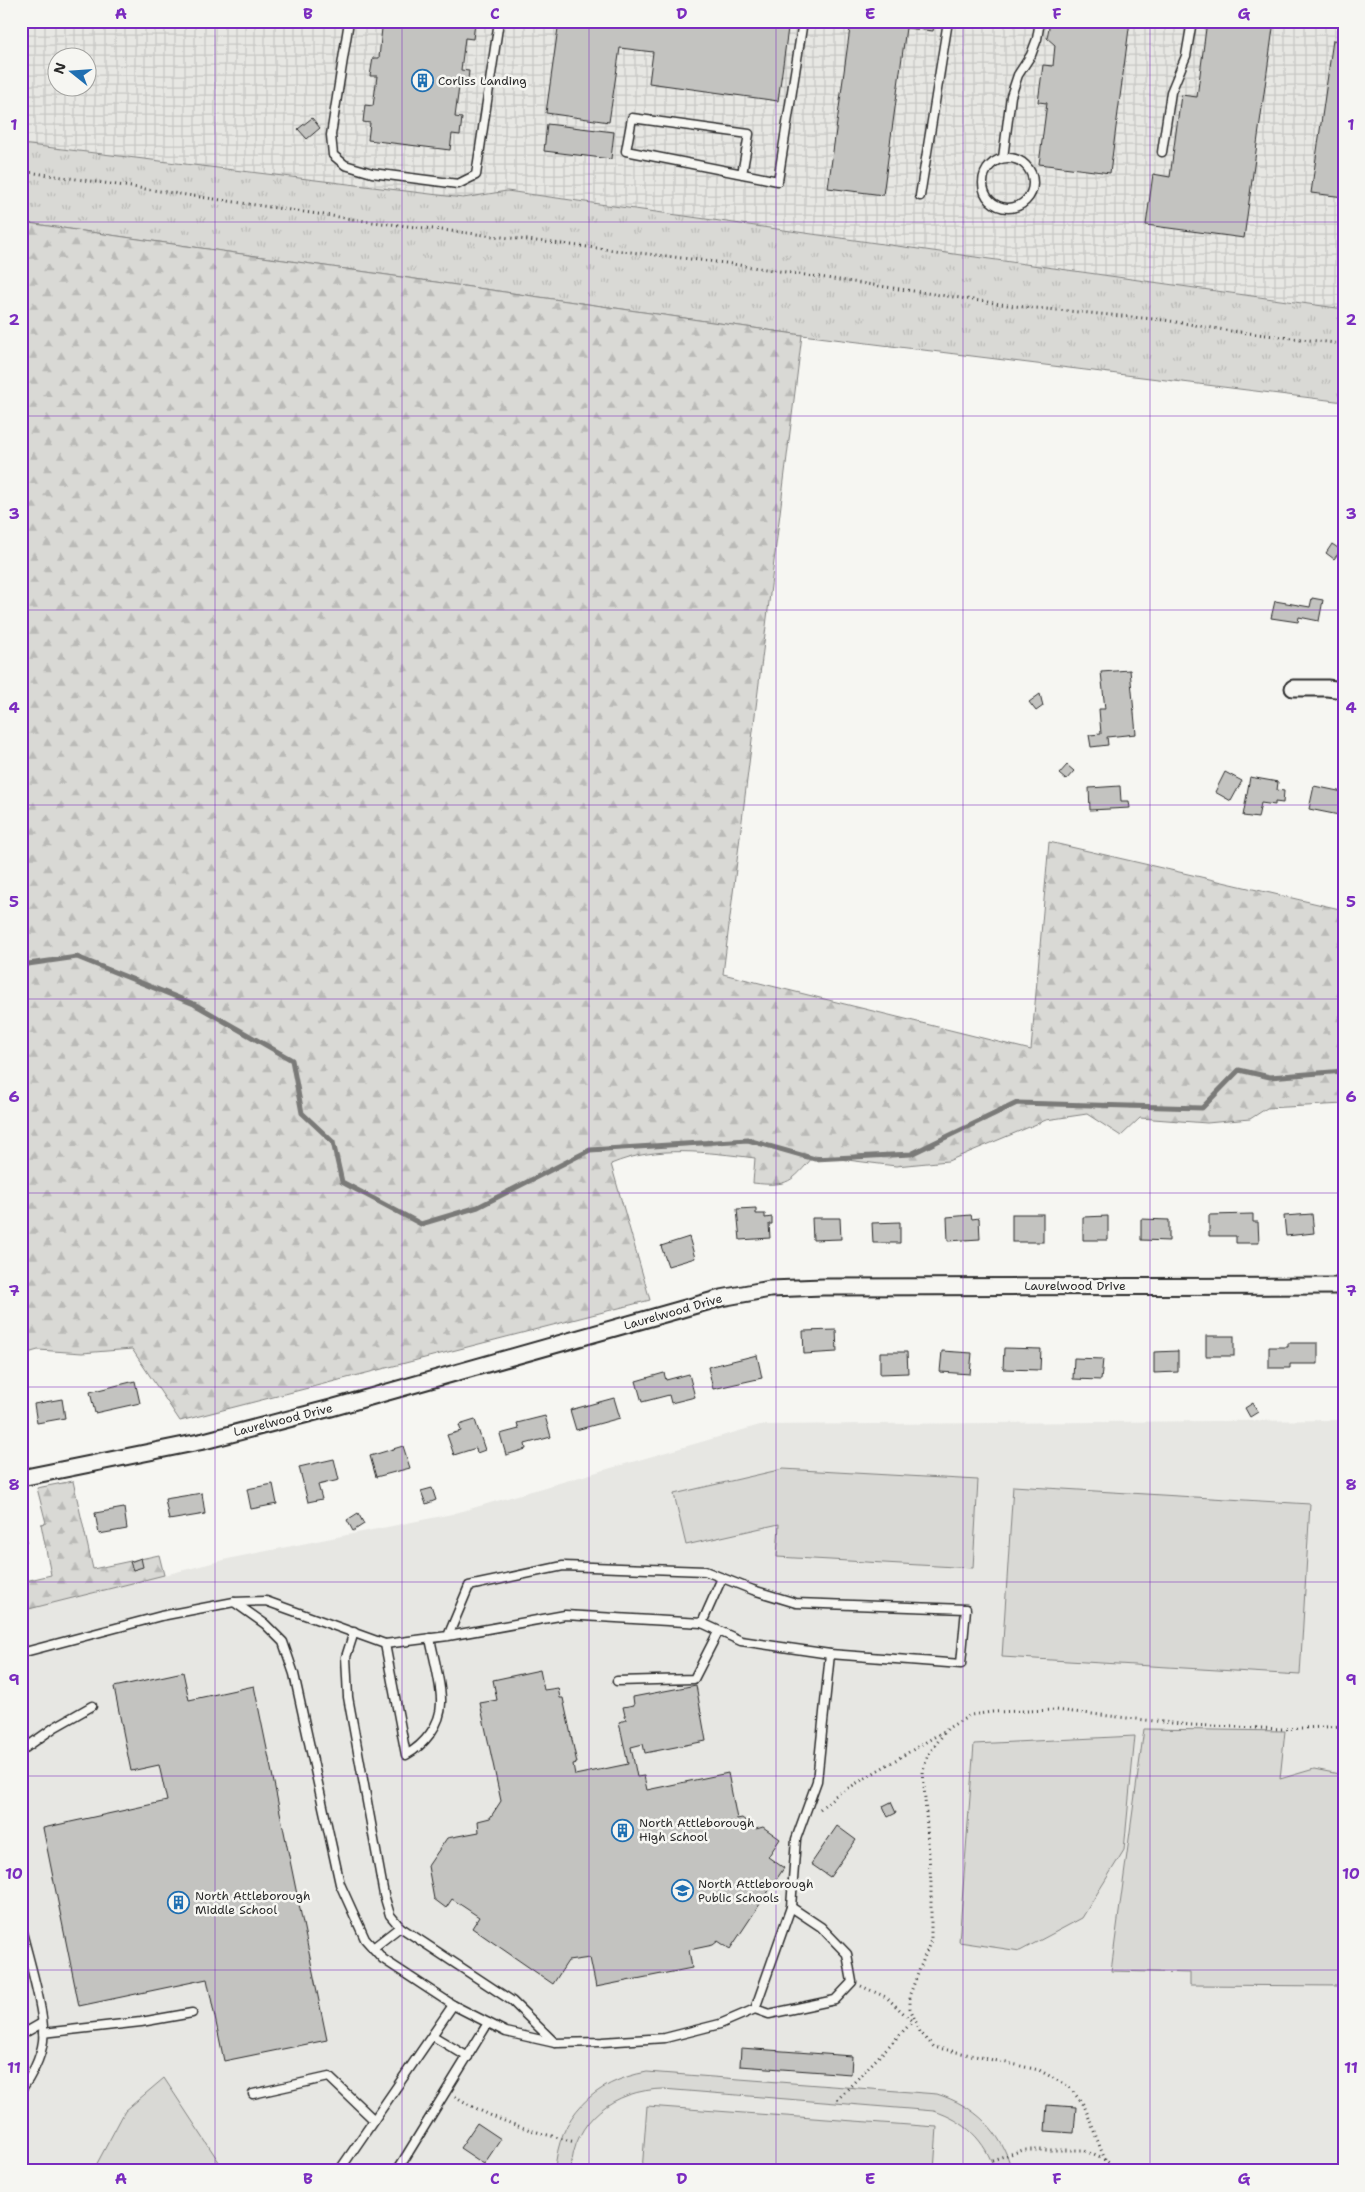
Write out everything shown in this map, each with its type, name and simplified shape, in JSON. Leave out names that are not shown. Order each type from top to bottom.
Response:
[{"type":"street","points":[[1293,688],[1344,690]]},
{"type":"street","name":"Laurelwood Drive","points":[[21,1478],[240,1431],[331,1408],[721,1298],[754,1291],[823,1287],[1344,1286]]},
{"type":"lane","points":[[349,21],[331,135],[333,155],[346,165],[372,173],[458,184],[476,175],[499,21]]},
{"type":"lane","points":[[742,174],[749,134],[632,118],[626,151],[742,174],[778,181],[803,21]]},
{"type":"lane","points":[[920,196],[948,21]]},
{"type":"lane","points":[[1003,158],[1011,96],[1018,75],[1031,55],[1037,39],[1040,21]]},
{"type":"lane","points":[[1162,152],[1171,92],[1186,56],[1192,21]]},
{"type":"lane","points":[[1003,158],[1019,160],[1031,170],[1034,186],[1027,201],[1013,209],[997,207],[985,196],[982,180],[989,166],[1003,158]]},
{"type":"lane","points":[[21,1654],[161,1616],[234,1602],[266,1601],[385,1644],[448,1636],[565,1615],[702,1622],[718,1632],[741,1641],[830,1654],[961,1664],[966,1609],[796,1603],[753,1590],[706,1571],[563,1566],[470,1586],[448,1636]]},
{"type":"lane","points":[[702,1622],[722,1578]]},
{"type":"lane","points":[[234,1602],[265,1624],[283,1642],[294,1674],[340,1884],[366,1939],[382,1959],[453,2005],[506,2032],[555,2042],[602,2042],[666,2038],[720,2024],[755,2009],[769,2014],[834,2000],[852,1982],[847,1954],[821,1927],[791,1907]]},
{"type":"lane","points":[[354,1632],[346,1657],[348,1696],[384,1894],[390,1915],[400,1927],[512,2001],[555,2042]]},
{"type":"lane","points":[[617,1681],[694,1679],[718,1632]]},
{"type":"lane","points":[[385,1644],[406,1755],[418,1748],[429,1736],[438,1718],[441,1703],[430,1638]]},
{"type":"lane","points":[[755,2009],[791,1907],[796,1839],[817,1781],[830,1654]]},
{"type":"lane","points":[[21,1751],[55,1727],[92,1706]]},
{"type":"lane","points":[[373,1948],[400,1927]]},
{"type":"lane","points":[[21,1928],[43,2033],[41,2051],[21,2090]]},
{"type":"lane","points":[[339,2171],[453,2005]]},
{"type":"lane","points":[[43,2033],[141,2022],[192,2013]]},
{"type":"lane","points":[[21,2035],[42,2023]]},
{"type":"lane","points":[[397,2171],[488,2023]]},
{"type":"lane","points":[[433,2036],[468,2057]]},
{"type":"lane","points":[[254,2094],[329,2077],[374,2120]]},
{"type":"path","points":[[21,171],[372,222],[725,263],[1014,306],[1164,320],[1230,331],[1344,344]]},
{"type":"path","points":[[801,1825],[835,1796],[971,1715],[992,1712],[1056,1710],[1190,1725],[1283,1729],[1344,1726]]},
{"type":"path","points":[[948,1728],[928,1755],[923,1772],[931,1883],[930,1940],[910,1994],[910,2008],[920,2032],[934,2047],[1039,2070],[1069,2087],[1084,2105],[1105,2160]]},
{"type":"path","points":[[852,1982],[886,1997],[917,2026]]},
{"type":"path","points":[[837,2100],[913,2021]]},
{"type":"path","points":[[447,2090],[472,2107],[509,2123],[544,2135],[575,2142]]},
{"type":"path","points":[[992,2160],[1023,2150],[1083,2150],[1105,2160],[1119,2171]]},
{"type":"shaded area","points":[[21,21],[1344,21],[1344,309],[507,191],[502,217],[21,153]]},
{"type":"shaded area","name":"North Attleborough Public Schools","points":[[1344,1420],[1344,2171],[21,2171],[21,1611],[232,1558],[452,1514],[760,1425]]},
{"type":"green space","points":[[21,144],[463,198],[507,191],[1344,309],[1344,402],[802,335],[21,222]]},
{"type":"green space","points":[[21,222],[802,335],[723,974],[1031,1050],[1049,842],[1344,910],[1344,1104],[1267,1108],[1250,1119],[1207,1123],[1140,1118],[1121,1136],[1087,1114],[1046,1120],[948,1161],[896,1166],[814,1156],[794,1177],[788,1181],[774,1184],[753,1183],[755,1158],[700,1152],[664,1152],[628,1158],[611,1164],[650,1300],[180,1421],[132,1349],[82,1353],[38,1350],[21,1355]]},
{"type":"green space","points":[[783,1469],[978,1480],[973,1568],[777,1557],[779,1524],[686,1545],[674,1494]]},
{"type":"green space","points":[[73,1481],[93,1569],[159,1555],[164,1575],[21,1611],[21,1582],[51,1575],[41,1524],[46,1523],[37,1488]]},
{"type":"green space","points":[[1013,1486],[1310,1504],[1300,1675],[1002,1657]]},
{"type":"green space","points":[[1144,1729],[1285,1731],[1280,1779],[1314,1769],[1344,1775],[1344,1986],[1190,1985],[1190,1973],[1111,1971]]},
{"type":"green space","points":[[1135,1736],[1124,1850],[1082,1918],[1020,1951],[959,1942],[974,1744]]},
{"type":"green space","points":[[647,2072],[937,2094],[963,2105],[985,2122],[1001,2144],[1012,2171],[995,2171],[986,2150],[972,2133],[955,2120],[934,2111],[663,2089],[629,2095],[613,2102],[600,2111],[588,2122],[579,2136],[571,2171],[555,2171],[563,2134],[571,2118],[582,2104],[595,2093],[611,2084]]},
{"type":"green space","points":[[164,2078],[225,2171],[93,2171],[125,2111]]},
{"type":"green space","points":[[647,2106],[937,2127],[934,2171],[642,2171]]},
{"type":"building","name":"Corliss Landing","points":[[378,21],[475,23],[473,39],[465,38],[461,70],[469,71],[467,88],[459,87],[455,117],[462,118],[460,135],[452,134],[450,150],[368,140],[370,123],[363,122],[365,105],[373,106],[377,76],[370,76],[373,58],[379,58],[382,28],[377,28]]},
{"type":"building","points":[[559,21],[789,21],[778,101],[649,83],[653,52],[620,48],[609,122],[546,113]]},
{"type":"building","points":[[851,21],[935,21],[933,31],[906,28],[883,195],[828,188]]},
{"type":"building","points":[[1130,21],[1110,173],[1039,164],[1047,103],[1038,102],[1043,65],[1053,66],[1055,45],[1047,38],[1050,22]]},
{"type":"building","points":[[1207,21],[1274,21],[1244,238],[1146,225],[1153,174],[1170,177],[1181,95],[1197,97]]},
{"type":"building","points":[[1333,40],[1344,41],[1344,197],[1311,193]]},
{"type":"building","points":[[312,118],[320,128],[307,139],[298,129]]},
{"type":"building","points":[[547,124],[614,132],[611,159],[544,151]]},
{"type":"building","points":[[1332,544],[1341,550],[1334,559],[1326,553]]},
{"type":"building","points":[[1312,598],[1323,600],[1319,621],[1299,617],[1298,622],[1271,618],[1275,601],[1310,607]]},
{"type":"building","points":[[1130,670],[1136,734],[1107,737],[1108,745],[1091,747],[1089,735],[1101,734],[1099,709],[1105,709],[1101,672]]},
{"type":"building","points":[[1040,694],[1043,706],[1036,711],[1029,702]]},
{"type":"building","points":[[1067,765],[1074,771],[1066,780],[1059,774]]},
{"type":"building","points":[[1225,772],[1242,781],[1231,801],[1215,792]]},
{"type":"building","points":[[1250,777],[1278,782],[1277,790],[1284,791],[1283,803],[1275,802],[1275,805],[1261,803],[1258,818],[1243,816]]},
{"type":"building","points":[[1120,786],[1121,801],[1129,801],[1130,808],[1090,810],[1089,788]]},
{"type":"building","points":[[1314,786],[1343,792],[1339,815],[1309,809]]},
{"type":"building","points":[[756,1208],[756,1214],[765,1214],[765,1218],[772,1217],[772,1224],[769,1224],[770,1238],[740,1240],[737,1209]]},
{"type":"building","points":[[1012,1214],[1043,1214],[1043,1242],[1012,1242]]},
{"type":"building","points":[[1253,1214],[1253,1222],[1258,1222],[1259,1243],[1236,1243],[1236,1236],[1209,1236],[1209,1215]]},
{"type":"building","points":[[1312,1214],[1314,1233],[1286,1236],[1284,1216]]},
{"type":"building","points":[[971,1215],[972,1219],[979,1218],[980,1239],[948,1241],[947,1217]]},
{"type":"building","points":[[1108,1216],[1108,1240],[1083,1240],[1083,1217]]},
{"type":"building","points":[[812,1218],[840,1218],[841,1239],[813,1240]]},
{"type":"building","points":[[1141,1219],[1169,1220],[1169,1241],[1141,1240]]},
{"type":"building","points":[[900,1222],[900,1243],[873,1243],[872,1223]]},
{"type":"building","points":[[689,1237],[695,1258],[668,1266],[661,1246]]},
{"type":"building","points":[[836,1330],[837,1352],[804,1354],[803,1331]]},
{"type":"building","points":[[1206,1336],[1234,1336],[1234,1356],[1206,1356]]},
{"type":"building","points":[[1288,1343],[1318,1343],[1318,1364],[1290,1364],[1290,1368],[1269,1368],[1269,1347],[1288,1347]]},
{"type":"building","points":[[1004,1348],[1041,1349],[1040,1370],[1003,1369]]},
{"type":"building","points":[[942,1351],[972,1353],[970,1374],[940,1372]]},
{"type":"building","points":[[1178,1351],[1178,1372],[1154,1373],[1154,1352]]},
{"type":"building","points":[[880,1352],[907,1352],[908,1373],[880,1374]]},
{"type":"building","points":[[757,1355],[762,1378],[713,1389],[708,1367]]},
{"type":"building","points":[[1074,1358],[1103,1359],[1101,1380],[1073,1379]]},
{"type":"building","points":[[664,1373],[666,1380],[689,1374],[695,1397],[671,1403],[669,1395],[642,1402],[636,1381]]},
{"type":"building","points":[[135,1381],[140,1403],[95,1413],[90,1392]]},
{"type":"building","points":[[614,1398],[620,1418],[576,1430],[570,1410]]},
{"type":"building","points":[[62,1399],[65,1418],[37,1423],[34,1404]]},
{"type":"building","points":[[1253,1403],[1258,1412],[1250,1417],[1245,1408]]},
{"type":"building","points":[[545,1416],[551,1437],[525,1444],[526,1449],[506,1455],[500,1434],[519,1429],[517,1423]]},
{"type":"building","points":[[475,1420],[485,1450],[477,1453],[476,1448],[454,1455],[447,1435],[461,1431],[459,1425]]},
{"type":"building","points":[[403,1446],[410,1468],[376,1477],[370,1456]]},
{"type":"building","points":[[334,1459],[339,1480],[318,1485],[322,1499],[308,1502],[299,1467]]},
{"type":"building","points":[[273,1484],[277,1504],[251,1509],[247,1489]]},
{"type":"building","points":[[432,1488],[436,1500],[426,1504],[421,1491]]},
{"type":"building","points":[[202,1493],[205,1514],[169,1520],[165,1499]]},
{"type":"building","points":[[124,1508],[127,1529],[99,1534],[95,1513]]},
{"type":"building","points":[[358,1513],[364,1524],[353,1531],[347,1520]]},
{"type":"building","points":[[21,1519],[27,1541],[21,1543]]},
{"type":"building","points":[[141,1558],[143,1567],[133,1570],[130,1562]]},
{"type":"building","name":"North Attleborough High School","points":[[540,1670],[544,1690],[558,1688],[560,1698],[563,1698],[577,1763],[573,1764],[575,1775],[628,1764],[619,1722],[626,1720],[623,1707],[634,1705],[633,1697],[696,1685],[706,1741],[645,1753],[643,1744],[631,1747],[637,1777],[644,1776],[647,1790],[728,1773],[737,1819],[742,1818],[756,1829],[763,1827],[780,1839],[768,1857],[784,1868],[730,1949],[718,1941],[713,1945],[689,1950],[692,1968],[596,1987],[590,1958],[568,1961],[553,1984],[472,1928],[479,1917],[452,1899],[446,1908],[434,1899],[428,1866],[447,1838],[479,1832],[478,1821],[490,1818],[501,1801],[480,1703],[497,1700],[493,1680]]},
{"type":"building","name":"North Attleborough Middle School","points":[[183,1672],[189,1700],[254,1686],[327,2040],[224,2061],[207,1979],[79,2006],[43,1828],[167,1801],[159,1765],[131,1771],[114,1687]]},
{"type":"building","points":[[891,1802],[896,1813],[888,1817],[883,1806]]},
{"type":"building","points":[[837,1826],[856,1840],[830,1877],[811,1864]]},
{"type":"building","points":[[741,2048],[852,2056],[851,2074],[740,2066]]},
{"type":"building","points":[[1047,2105],[1076,2107],[1074,2133],[1045,2131]]},
{"type":"building","points":[[477,2123],[501,2139],[484,2164],[460,2148]]},
{"type":"waterway","points":[[21,965],[77,957],[194,1004],[292,1060],[302,1113],[333,1142],[342,1182],[421,1224],[478,1207],[590,1150],[748,1140],[815,1159],[911,1154],[1017,1103],[1202,1108],[1239,1070],[1270,1077],[1344,1071]]},
{"type":"place","name":"Corliss Landing","points":[[422,81]]},
{"type":"place","name":"North Attleborough High School","points":[[623,1830]]},
{"type":"place","name":"North Attleborough Public Schools","points":[[682,1891]]},
{"type":"place","name":"North Attleborough Middle School","points":[[179,1903]]}]
